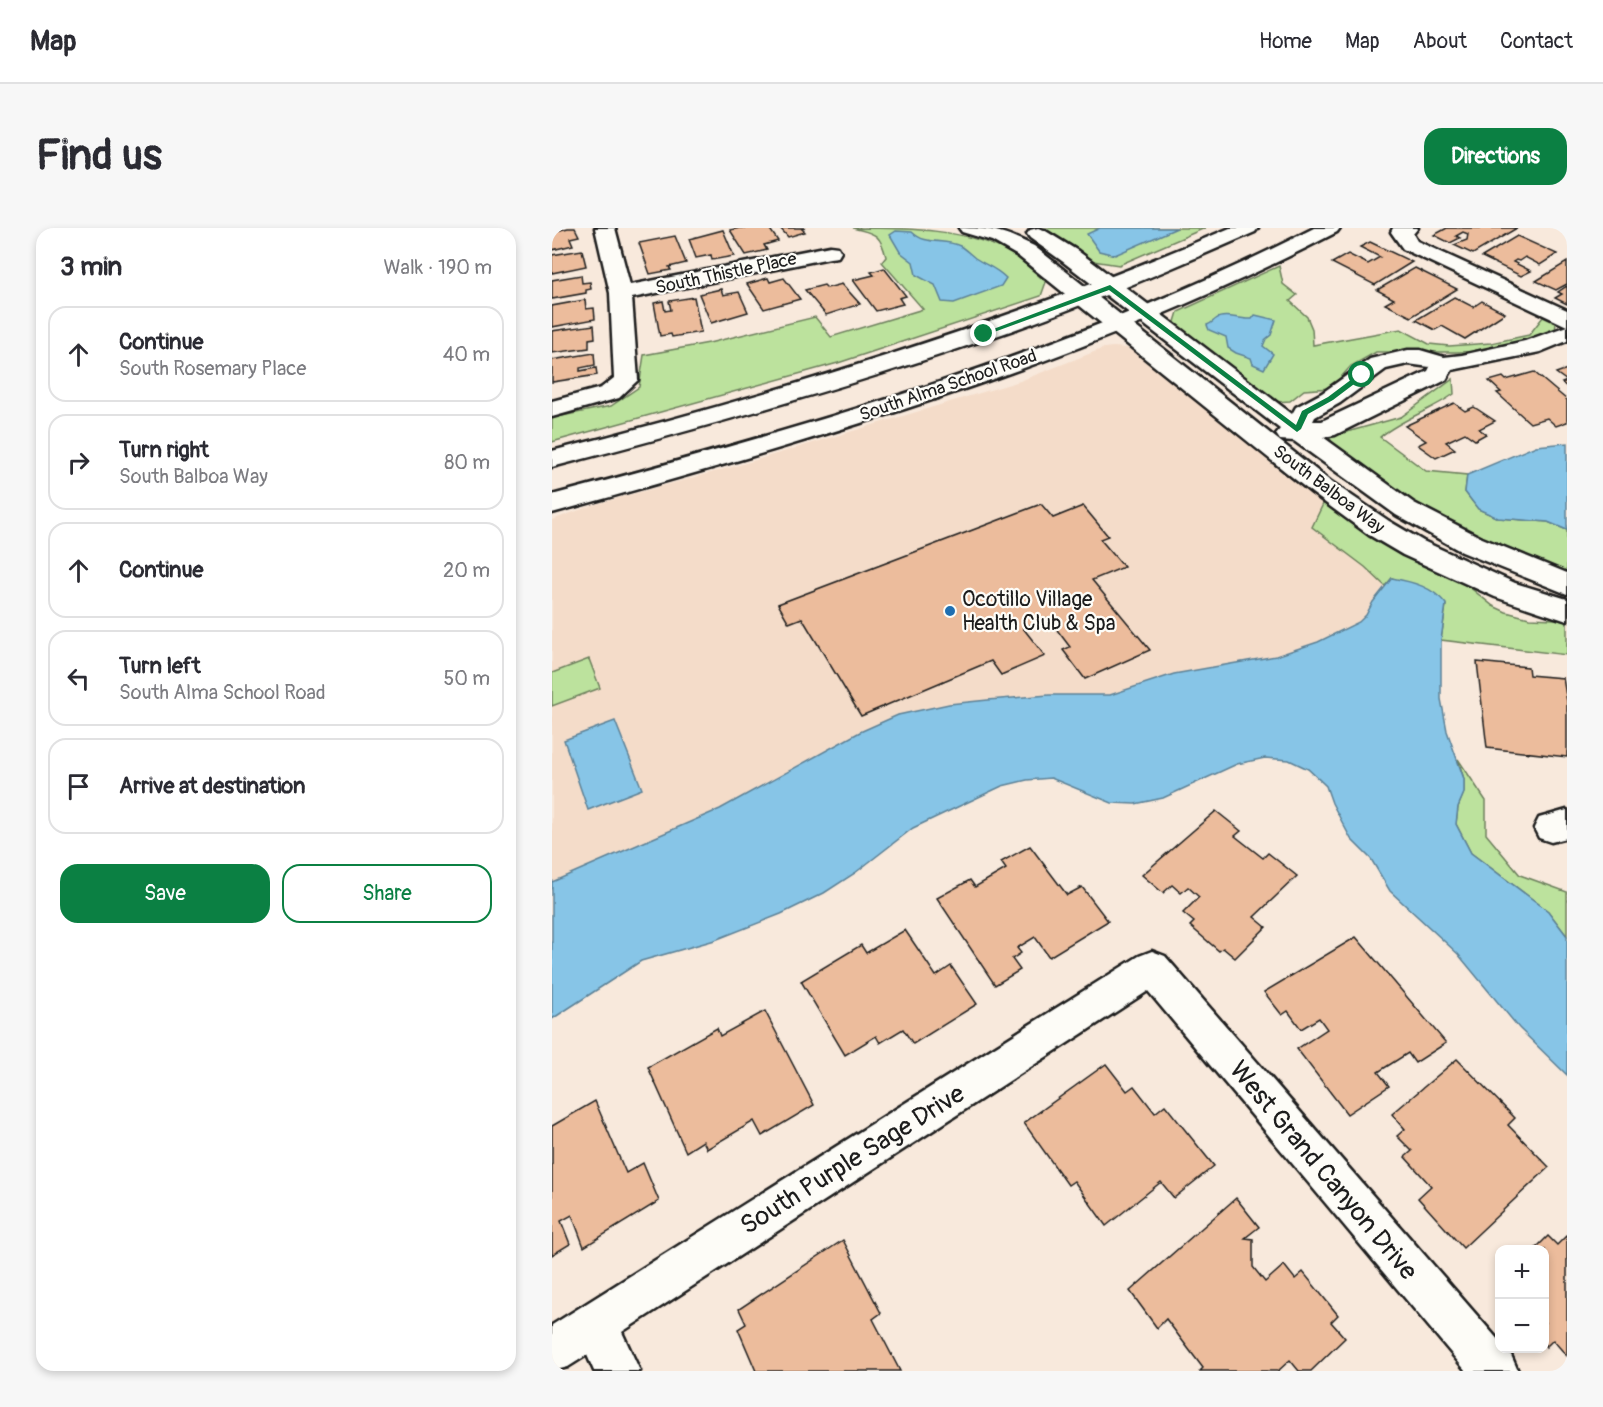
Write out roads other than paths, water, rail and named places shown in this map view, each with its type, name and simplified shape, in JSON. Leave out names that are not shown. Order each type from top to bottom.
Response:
[{"type":"street","points":[[552,409],[610,393],[626,380],[621,293],[605,228]]},
{"type":"street","name":"South Balboa Way","points":[[969,228],[999,237],[1026,251],[1346,506],[1413,548],[1505,590],[1561,595]]},
{"type":"street","name":"South Balboa Way","points":[[1028,228],[1070,256],[1372,487],[1405,509],[1561,595]]},
{"type":"street","name":"South Alma School Road","points":[[552,459],[722,415],[984,334],[1110,287],[1248,228]]},
{"type":"street","name":"South Alma School Road","points":[[552,504],[727,456],[887,407],[1003,368],[1117,325],[1275,256],[1330,228]]},
{"type":"street","points":[[1404,230],[1410,245],[1567,319]]},
{"type":"street","name":"South Thistle Place","points":[[621,293],[712,277],[830,252]]},
{"type":"street","points":[[1297,429],[1305,412],[1331,398],[1378,364],[1394,358],[1420,357],[1443,364],[1462,362],[1532,347],[1567,333]]},
{"type":"street","points":[[1268,444],[1297,429],[1326,429],[1438,375],[1443,364]]},
{"type":"street","points":[[1362,375],[1395,397]]},
{"type":"street","name":"South Purple Sage Drive","points":[[552,1351],[1152,968]]},
{"type":"street","name":"West Grand Canyon Drive","points":[[1152,968],[1495,1371]]},
{"type":"street","points":[[595,1322],[617,1371]]},
{"type":"water","points":[[1100,228],[1177,228],[1115,255],[1099,251],[1087,234]]},
{"type":"water","points":[[896,231],[912,232],[923,239],[960,246],[1006,278],[1001,286],[954,303],[942,302],[935,285],[916,275],[913,262],[900,252],[890,235]]},
{"type":"water","points":[[1255,315],[1276,320],[1271,335],[1263,346],[1273,354],[1264,369],[1253,364],[1251,358],[1228,348],[1226,337],[1209,330],[1207,325],[1219,317],[1252,319]]},
{"type":"water","points":[[1567,443],[1567,530],[1548,522],[1498,518],[1478,509],[1465,492],[1467,475],[1536,446]]},
{"type":"water","points":[[1392,578],[1429,589],[1446,604],[1441,640],[1441,699],[1447,731],[1464,779],[1464,793],[1458,807],[1456,824],[1471,853],[1548,911],[1567,936],[1567,1075],[1519,1028],[1458,954],[1390,891],[1371,859],[1351,839],[1332,803],[1326,786],[1308,769],[1289,760],[1265,758],[1237,764],[1163,798],[1135,804],[1112,803],[1051,778],[1027,780],[1002,786],[913,828],[855,873],[824,893],[781,914],[715,940],[641,961],[552,1019],[552,882],[720,809],[860,732],[898,715],[949,704],[988,700],[1049,695],[1110,695],[1174,674],[1276,656],[1318,642],[1359,622]]},
{"type":"water","points":[[615,721],[642,789],[588,810],[564,740]]},
{"type":"place","name":"Ocotillo Village Health Club & Spa","points":[[950,611]]}]
